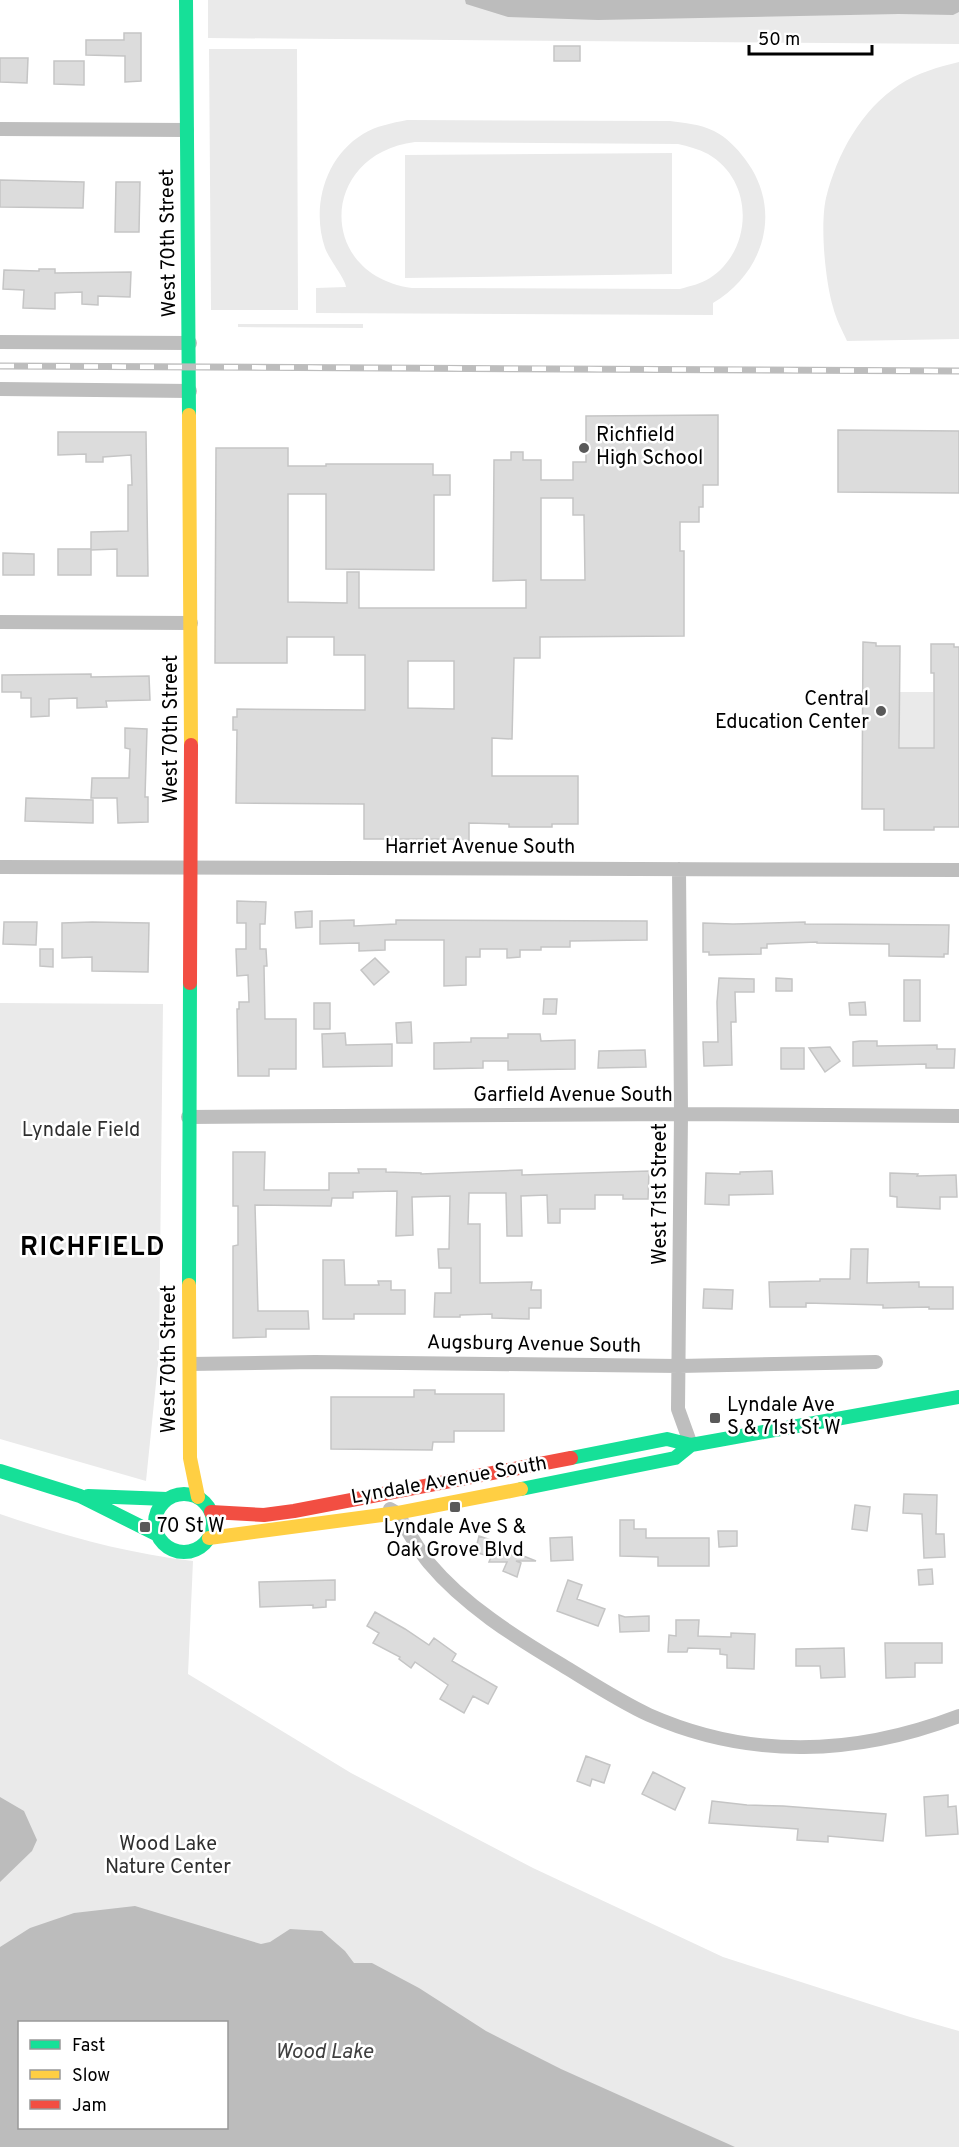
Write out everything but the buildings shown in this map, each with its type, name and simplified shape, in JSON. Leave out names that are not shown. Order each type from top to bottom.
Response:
[{"type":"main road","name":"West 70th Street","points":[[186,0],[191,623],[188,1117],[190,1458],[198,1497]]},
{"type":"main road","name":"Lyndale Avenue South","points":[[211,1512],[264,1515],[373,1497],[667,1439],[691,1445],[959,1396]]},
{"type":"main road","name":"Lyndale Avenue South","points":[[0,1471],[80,1496],[156,1534],[168,1548],[177,1552],[195,1550],[209,1538],[397,1513],[675,1458],[691,1445]]},
{"type":"main road","name":"West 70th Street","points":[[170,1497],[190,1458]]},
{"type":"main road","name":"Lyndale Avenue South","points":[[80,1496],[170,1497],[189,1494],[198,1497]]},
{"type":"main road","points":[[156,1534],[154,1524],[156,1514],[160,1506],[170,1497]]},
{"type":"main road","points":[[198,1497],[211,1512],[212,1529],[209,1538]]},
{"type":"street","points":[[0,129],[187,130]]},
{"type":"street","points":[[0,342],[190,343]]},
{"type":"street","points":[[0,389],[190,391]]},
{"type":"street","points":[[0,622],[191,623]]},
{"type":"street","name":"Harriet Avenue South","points":[[0,867],[959,870]]},
{"type":"street","name":"West 71st Street","points":[[679,869],[681,1114],[678,1409],[691,1445]]},
{"type":"street","name":"Garfield Avenue South","points":[[188,1117],[681,1114],[959,1116]]},
{"type":"street","name":"Augsburg Avenue South","points":[[190,1364],[315,1362],[680,1366],[876,1362]]},
{"type":"street","points":[[373,1497],[397,1513],[429,1563],[462,1595],[499,1625],[602,1690],[649,1715],[699,1732],[750,1744],[804,1747],[856,1744],[908,1734],[959,1716]]},
{"type":"green space","points":[[208,0],[959,0],[959,44],[208,38]]},
{"type":"green space","points":[[209,49],[297,49],[298,310],[211,310]]},
{"type":"green space","points":[[959,62],[959,339],[847,341],[833,307],[824,252],[824,209],[837,165],[852,134],[885,95],[913,77]]},
{"type":"green space","points":[[407,120],[670,121],[703,127],[718,133],[731,143],[757,178],[763,198],[765,218],[763,238],[756,257],[745,274],[731,290],[713,303],[713,315],[316,313],[316,288],[346,287],[327,253],[321,232],[321,200],[324,184],[331,169],[339,156],[363,134],[379,127]],"holes":[[[415,142],[678,144],[708,154],[723,166],[734,181],[741,198],[743,216],[741,234],[724,266],[710,278],[692,286],[680,289],[412,288],[381,278],[358,261],[345,239],[342,215],[347,190],[361,168],[383,151]]]},
{"type":"green space","points":[[672,153],[672,274],[405,278],[405,155]]},
{"type":"green space","points":[[238,324],[363,324],[363,328],[238,327]]},
{"type":"green space","points":[[900,692],[933,692],[933,748],[900,748]]},
{"type":"green space","name":"Lyndale Field","points":[[0,1003],[163,1004],[159,1354],[146,1481],[0,1439]]},
{"type":"green space","name":"Wood Lake Nature Center","points":[[0,1514],[95,1543],[193,1561],[188,1674],[351,1773],[533,1868],[723,1957],[959,2031],[959,2147],[0,2147]]},
{"type":"water","points":[[465,0],[959,0],[959,12],[953,15],[598,20],[508,17],[466,4]]},
{"type":"water","points":[[0,1797],[24,1811],[37,1840],[32,1851],[0,1882]]},
{"type":"water","name":"Wood Lake","points":[[135,1906],[261,1944],[270,1942],[290,1929],[322,1931],[345,1951],[354,1963],[372,1963],[419,1988],[486,2031],[561,2069],[735,2147],[0,2147],[0,1947],[30,1928],[74,1913]]},
{"type":"railway","points":[[0,366],[959,371]]},
{"type":"traffic: fast","points":[[186,0],[189,415]]},
{"type":"traffic: fast","points":[[189,1285],[190,983]]},
{"type":"traffic: fast","points":[[571,1458],[667,1439],[691,1445],[959,1397]]},
{"type":"traffic: fast","points":[[521,1489],[675,1458],[691,1445]]},
{"type":"traffic: fast","points":[[0,1471],[80,1496],[156,1534]]},
{"type":"traffic: fast","points":[[178,1494],[190,1494],[205,1502],[213,1517],[213,1523],[213,1529],[205,1544],[190,1552],[178,1552],[163,1544],[155,1529],[155,1517],[163,1502],[178,1494]]},
{"type":"traffic: fast","points":[[88,1496],[167,1499]]},
{"type":"traffic: slow","points":[[189,415],[191,745]]},
{"type":"traffic: slow","points":[[189,1285],[190,1458],[198,1497]]},
{"type":"traffic: slow","points":[[209,1538],[397,1513],[521,1489]]},
{"type":"traffic: jam","points":[[190,983],[191,745]]},
{"type":"traffic: jam","points":[[211,1512],[264,1515],[294,1511],[571,1458]]},
{"type":"place","name":"Richfield High School","points":[[584,448]]},
{"type":"place","name":"Central Education Center","points":[[881,711]]},
{"type":"place","name":"Lyndale Ave S & 71st St W","points":[[715,1418]]},
{"type":"place","name":"Lyndale Ave S & Oak Grove Blvd","points":[[455,1507]]},
{"type":"place","name":"70 St W","points":[[145,1527]]},
{"type":"district","name":"RICHFIELD","points":[[93,1248]]}]
